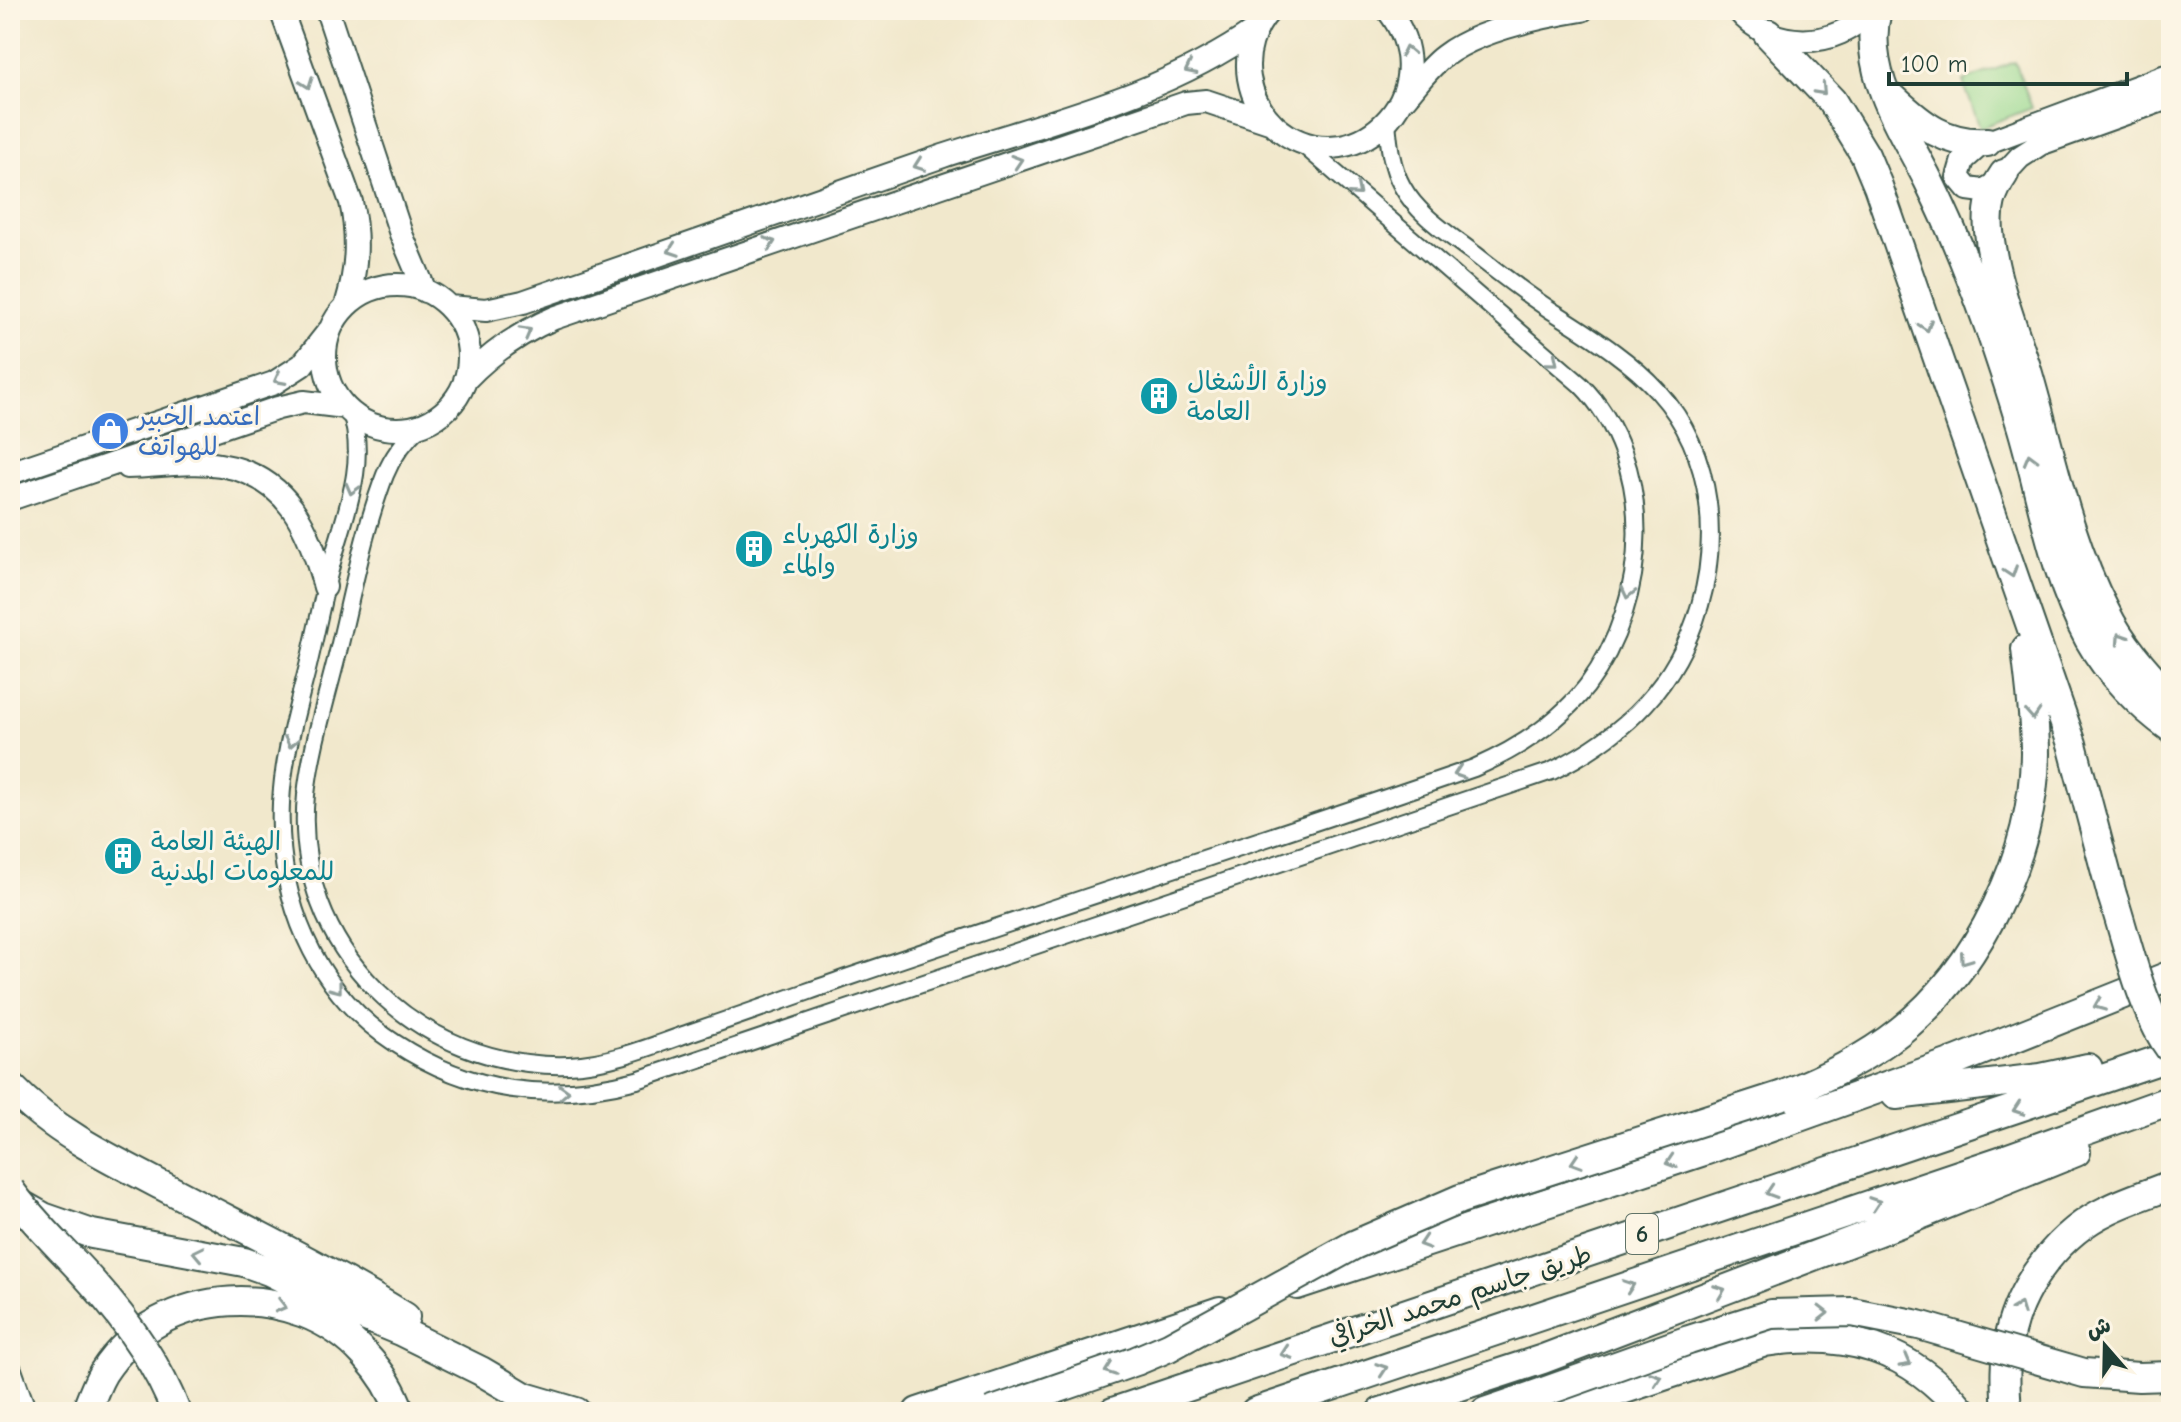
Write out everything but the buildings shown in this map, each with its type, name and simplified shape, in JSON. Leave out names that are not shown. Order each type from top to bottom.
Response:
[{"type":"highway","points":[[1877,10],[1873,39],[1875,64],[1882,87],[1946,215],[1976,291],[2021,423],[2067,589],[2089,639],[2117,677],[2171,728]]},
{"type":"highway","points":[[1750,21],[1832,101],[1865,155],[1878,186],[2072,744],[2112,895],[2146,998],[2171,1053]]},
{"type":"highway","points":[[1882,87],[1930,131],[1958,141],[1987,142]]},
{"type":"highway","points":[[2004,174],[1990,198],[1989,234],[2016,338],[2093,587],[2121,639],[2171,698]]},
{"type":"highway","points":[[1976,291],[2039,415]]},
{"type":"highway","points":[[990,1412],[1169,1347],[1354,1245],[1424,1213],[1783,1095],[1825,1078],[1901,1030],[1943,987],[1987,926],[2011,872],[2031,800],[2035,755],[2024,609]]},
{"type":"highway","points":[[918,1412],[1689,1156],[1956,1061],[2171,975]]},
{"type":"highway","points":[[1812,1112],[1902,1094],[2063,1074],[2085,1069],[2171,1036]]},
{"type":"highway","name":"طريق جاسم محمد الخرافي","points":[[1113,1412],[2171,1053]]},
{"type":"highway","points":[[10,1086],[69,1136],[403,1315],[481,1371]]},
{"type":"highway","name":"طريق جاسم محمد الخرافي","points":[[1255,1412],[2003,1160],[2171,1100]]},
{"type":"highway","points":[[10,1103],[88,1166],[180,1216],[323,1285],[400,1331]]},
{"type":"highway","points":[[1381,1412],[1543,1359],[2060,1159],[2171,1107]]},
{"type":"highway","points":[[2007,1412],[2004,1373],[2010,1331],[2024,1294],[2045,1261],[2073,1233],[2105,1211],[2171,1185]]},
{"type":"highway","points":[[10,1190],[130,1328],[153,1363],[176,1412]]},
{"type":"highway","points":[[10,1196],[43,1217],[92,1234],[244,1262],[400,1331],[481,1371],[525,1397],[576,1412]]},
{"type":"highway","points":[[86,1412],[104,1372],[130,1342],[163,1319],[201,1304],[241,1299],[281,1304],[318,1317],[352,1340],[378,1369],[400,1412]]},
{"type":"highway","points":[[1545,1404],[1771,1314],[1852,1312],[1919,1325],[2084,1373],[2171,1376]]},
{"type":"highway","points":[[1485,1412],[1545,1404],[1765,1342],[1810,1337],[1856,1342],[1907,1361],[1930,1377],[1963,1412]]},
{"type":"street","points":[[10,473],[274,383],[302,365],[346,306],[356,265],[356,222],[281,10]]},
{"type":"street","points":[[327,10],[401,234],[425,291]]},
{"type":"street","points":[[1270,10],[1257,29],[1250,48],[1249,78],[1259,107],[1272,123]]},
{"type":"street","points":[[333,324],[326,345],[326,367],[332,388],[348,410],[358,441],[357,471],[325,587],[295,719],[281,801],[286,886],[307,943],[323,971],[364,1019],[415,1056],[444,1071],[495,1087],[543,1093],[579,1092],[637,1080],[1552,771],[1614,736],[1647,702],[1681,653],[1696,621],[1705,587],[1710,533],[1706,488],[1697,456],[1684,425],[1666,399],[1643,375],[1619,354],[1501,275],[1418,209],[1397,176],[1390,151],[1393,113],[1408,85],[1410,65],[1407,44],[1399,24],[1388,10]]},
{"type":"street","points":[[1297,140],[1321,146],[1345,145],[1368,136],[1446,54],[1516,25],[1582,10]]},
{"type":"street","points":[[1721,10],[1793,41],[1820,40],[1846,31],[1870,10]]},
{"type":"street","points":[[449,307],[486,310],[514,304],[943,156],[1083,112],[1181,74],[1257,29]]},
{"type":"street","points":[[2171,74],[1973,149],[1958,171],[1960,182],[1968,189],[1983,191],[2020,157],[2040,144],[2171,97]]},
{"type":"street","points":[[421,425],[400,448],[385,475],[311,760],[306,799],[306,838],[312,876],[331,929],[364,977],[407,1017],[445,1039],[486,1056],[543,1065],[588,1063],[631,1054],[849,977],[1474,768],[1525,743],[1548,726],[1587,685],[1615,635],[1625,608],[1635,554],[1636,514],[1630,475],[1611,425],[1598,402],[1297,140],[1272,123],[1206,101],[1161,110],[1091,137],[952,181],[554,318],[515,338],[480,364],[465,380]]},
{"type":"street","points":[[10,499],[291,404],[318,402],[348,410],[367,422],[385,428],[403,429],[421,425],[444,412],[465,380],[469,365],[465,334],[449,307],[425,291],[392,285],[375,289],[346,306]]},
{"type":"street","points":[[106,467],[202,463],[253,476],[283,497],[305,525],[325,587]]},
{"type":"street","points":[[10,1370],[25,1412]]},
{"type":"green space","points":[[2015,62],[2032,108],[1980,128],[1963,81]]},
{"type":"place","name":"وزارة الأشغال العامة","points":[[1159,396]]},
{"type":"place","name":"اعتمد الخبير للهواتف","points":[[110,431]]},
{"type":"place","name":"وزارة الكهرباء والماء","points":[[754,549]]},
{"type":"place","name":"الهيئة العامة للمعلومات المدنية","points":[[123,856]]}]
